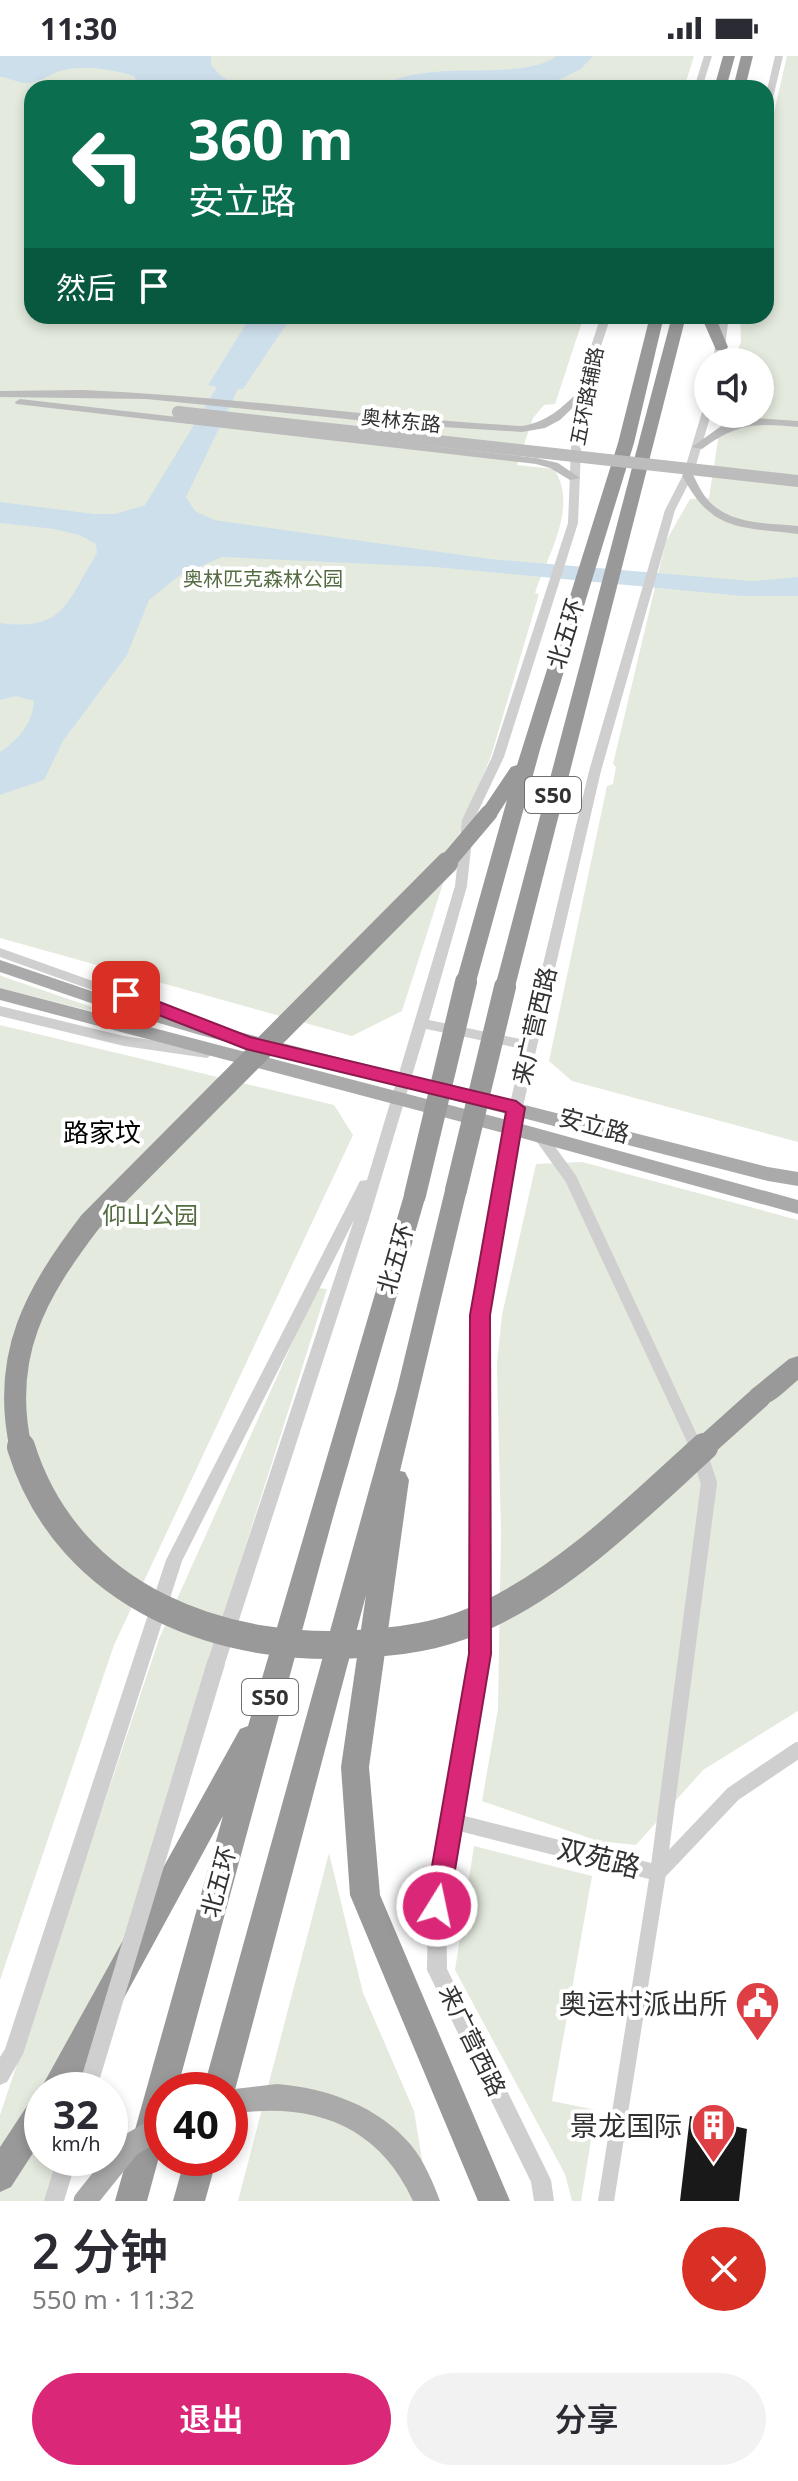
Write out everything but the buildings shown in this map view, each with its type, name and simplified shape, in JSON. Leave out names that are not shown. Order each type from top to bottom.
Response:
[{"type":"highway","points":[[722,80],[729,56]]},
{"type":"highway","points":[[741,80],[747,56]]},
{"type":"highway","name":"北五环","points":[[131,2201],[320,1517],[415,1195],[466,982],[532,746],[626,443],[655,324]]},
{"type":"highway","name":"北五环","points":[[224,2072],[409,1389],[505,987],[677,324]]},
{"type":"highway","points":[[710,324],[717,348]]},
{"type":"highway","points":[[532,746],[489,813],[442,868],[90,1222],[44,1282],[22,1338],[12,1393],[20,1453],[51,1516],[97,1568],[147,1603],[218,1632],[274,1645],[353,1648],[434,1635],[492,1614],[551,1579],[798,1366]]},
{"type":"highway","points":[[409,1389],[355,1767],[365,1895],[494,2201]]},
{"type":"highway","points":[[68,2072],[269,1702]]},
{"type":"highway","points":[[4,2170],[24,2139]]},
{"type":"highway","points":[[189,2201],[196,2176]]},
{"type":"main road","points":[[0,402],[100,391],[185,409],[224,424],[554,465],[574,478]]},
{"type":"main road","points":[[0,394],[19,398],[185,409],[240,404],[511,429],[538,428],[557,420],[583,393]]},
{"type":"main road","name":"奥林东路","points":[[185,409],[798,473]]},
{"type":"main road","name":"奥林东路","points":[[185,409],[798,481]]},
{"type":"main road","points":[[698,447],[724,427],[735,423],[751,420],[798,424]]},
{"type":"main road","points":[[490,457],[504,451],[514,433],[511,429]]},
{"type":"main road","points":[[688,475],[703,502],[718,516],[798,530]]},
{"type":"main road","name":"安立路","points":[[0,966],[241,1050],[397,1099],[798,1207]]},
{"type":"main road","name":"安立路","points":[[0,994],[241,1050],[403,1079],[768,1174],[798,1179]]},
{"type":"main road","points":[[248,2098],[295,2096],[355,2115],[402,2154],[427,2201]]},
{"type":"main road","points":[[85,2201],[130,2145],[144,2137]]},
{"type":"street","points":[[700,80],[708,56]]},
{"type":"street","points":[[773,80],[779,56]]},
{"type":"street","name":"五环路辅路","points":[[383,1149],[461,886],[468,820],[498,757],[573,523],[577,425],[604,324]]},
{"type":"street","points":[[720,348],[723,324]]},
{"type":"street","name":"来广营西路","points":[[544,2201],[541,2180],[437,1970],[437,1906],[480,1654],[480,1315],[511,1128],[595,771],[670,510],[688,475],[703,428]]},
{"type":"street","name":"安立路","points":[[0,952],[155,1006],[241,1050]]},
{"type":"street","name":"安立路","points":[[0,1011],[124,1041],[241,1050]]},
{"type":"street","points":[[421,1023],[531,1046]]},
{"type":"street","points":[[540,1136],[571,1179],[694,1438],[709,1483],[658,1873],[606,2201]]},
{"type":"street","points":[[92,2072],[216,1663],[383,1149]]},
{"type":"street","points":[[0,2075],[13,2054],[174,1560],[383,1149]]},
{"type":"street","name":"双苑路","points":[[452,1821],[658,1873],[733,1794],[798,1750]]},
{"type":"street","points":[[54,2201],[62,2176]]},
{"type":"green space","name":"奥林匹克森林公园","points":[[0,56],[694,56],[686,80],[24,80],[24,324],[581,324],[555,404],[544,405],[533,418],[517,465],[554,469],[563,499],[558,531],[535,593],[539,594],[491,756],[457,840],[402,1011],[352,1036],[0,938]]},
{"type":"green space","points":[[787,56],[798,56],[798,1142],[572,1081],[549,1061],[607,786],[613,784],[616,767],[613,764],[666,541],[690,499],[709,498],[720,428],[774,428],[774,348],[739,348],[740,324],[774,324],[774,112]]},
{"type":"green space","points":[[0,975],[92,1007],[91,1011],[0,988]]},
{"type":"green space","name":"仰山公园","points":[[0,1025],[334,1105],[353,1135],[114,1645],[0,1980]]},
{"type":"green space","points":[[582,1162],[798,1220],[798,1711],[703,1770],[636,1845],[598,1841],[482,1801],[498,1709],[501,1534],[497,1364],[502,1315],[536,1164]]},
{"type":"green space","points":[[317,1288],[327,1289],[192,1715],[84,2072],[24,2072],[24,2176],[54,2176],[46,2201],[0,2201],[0,2115],[159,1639]]},
{"type":"green space","points":[[474,1846],[592,1876],[552,2101],[596,2110],[581,2201],[572,2201],[565,2174],[455,1970]]},
{"type":"green space","points":[[329,1853],[363,1993],[414,2111],[429,2201],[238,2201],[245,2176],[248,2176],[248,2163]]},
{"type":"water","points":[[0,56],[211,56],[211,65],[228,80],[136,80],[134,76],[107,69],[88,68],[60,71],[40,80],[24,80],[24,83],[0,77]]},
{"type":"water","points":[[557,56],[593,56],[581,69],[558,80],[396,80],[420,73],[495,70],[540,64]]},
{"type":"water","points":[[246,324],[287,324],[243,389],[238,389],[186,497],[195,511],[214,520],[490,559],[752,581],[798,577],[798,596],[743,596],[435,567],[222,557],[180,575],[149,600],[127,655],[63,741],[44,780],[0,795],[0,752],[23,730],[31,717],[34,701],[16,696],[0,700],[0,623],[22,625],[51,617],[70,599],[97,553],[96,544],[79,535],[0,523],[0,502],[94,514],[115,514],[145,505],[217,387],[208,385]]},
{"type":"place","name":"奥运村派出所","points":[[758,2043]]},
{"type":"place","name":"景龙国际","points":[[713,2165]]},
{"type":"district","name":"路家坟","points":[[102,1133]]},
{"type":"route","points":[[126,995],[246,1043],[516,1108],[480,1315],[480,1654],[437,1906]]}]
